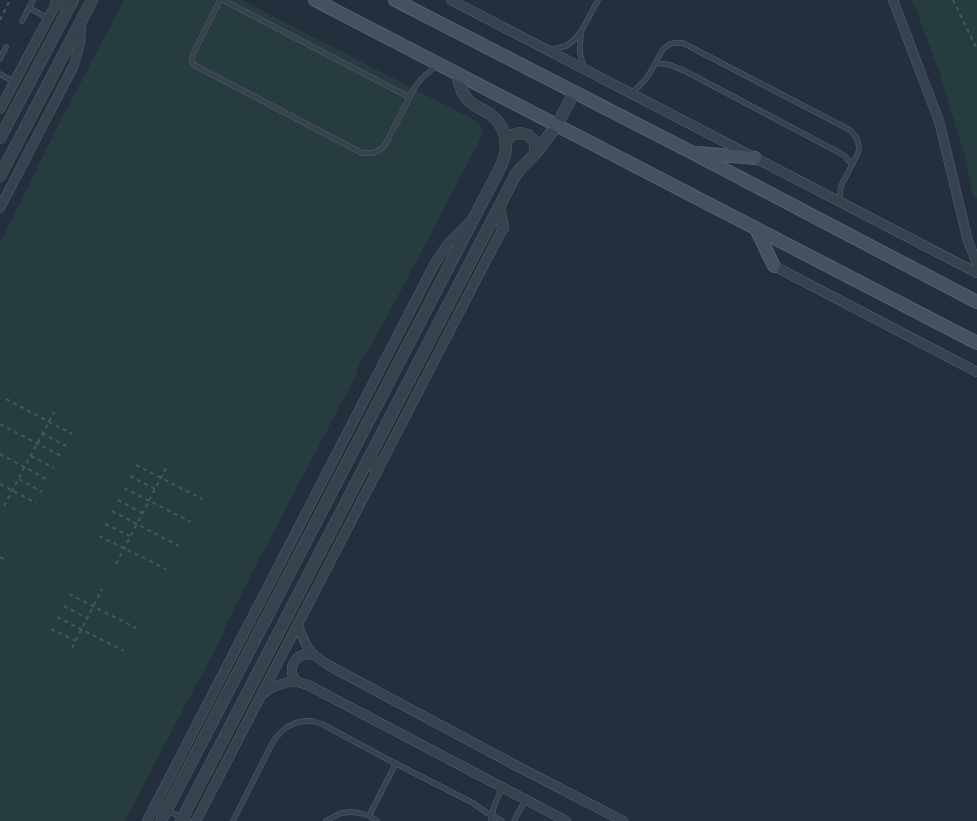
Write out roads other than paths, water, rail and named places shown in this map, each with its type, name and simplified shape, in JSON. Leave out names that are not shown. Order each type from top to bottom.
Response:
[{"type":"main road","points":[[315,0],[977,343]]},
{"type":"main road","points":[[395,0],[977,302]]},
{"type":"main road","points":[[691,152],[755,158]]},
{"type":"main road","points":[[756,229],[774,266]]},
{"type":"street","points":[[0,138],[73,0]]},
{"type":"street","points":[[0,176],[92,0]]},
{"type":"street","points":[[451,0],[977,273]]},
{"type":"street","points":[[893,0],[939,121],[968,241],[977,264]]},
{"type":"street","points":[[0,106],[48,18],[60,1]]},
{"type":"street","points":[[0,208],[74,65],[80,43],[81,20]]},
{"type":"street","points":[[160,821],[501,166],[505,155],[506,141],[502,128],[490,114],[474,105],[467,98],[459,83],[459,74]]},
{"type":"street","points":[[184,820],[516,174],[535,154],[557,125],[574,93]]},
{"type":"street","points":[[506,141],[516,134],[528,135],[536,145],[535,154]]},
{"type":"street","points":[[196,821],[503,228],[499,208]]},
{"type":"street","points":[[147,821],[434,265],[447,245],[472,220]]},
{"type":"street","points":[[774,266],[977,372]]},
{"type":"street","points":[[371,454],[376,472]]},
{"type":"street","points":[[298,624],[303,641],[314,655],[328,665],[623,821]]},
{"type":"street","points":[[298,682],[292,673],[294,662],[303,655],[314,655]]},
{"type":"street","points":[[260,696],[272,687],[280,684],[298,682],[308,685],[566,821]]},
{"type":"lane","points":[[22,21],[33,0]]},
{"type":"lane","points":[[409,96],[222,0],[193,54],[192,62],[194,65],[367,154],[382,149],[409,96],[422,78],[439,64]]},
{"type":"lane","points":[[548,50],[560,48],[571,43],[579,35],[598,0]]},
{"type":"lane","points":[[29,8],[48,18]]},
{"type":"lane","points":[[582,30],[580,46],[581,61],[584,69]]},
{"type":"lane","points":[[630,94],[646,80],[663,49],[670,44],[678,42],[687,45],[850,130],[856,136],[859,145],[858,153],[841,186],[840,202]]},
{"type":"lane","points":[[0,59],[6,47]]},
{"type":"lane","points":[[656,63],[670,65],[685,71],[840,153],[852,164]]},
{"type":"lane","points":[[0,74],[14,82]]},
{"type":"lane","points":[[233,821],[274,740],[287,727],[304,721],[322,724],[473,802],[491,818],[502,821]]},
{"type":"lane","points":[[369,816],[396,763]]},
{"type":"lane","points":[[491,818],[502,788]]},
{"type":"lane","points":[[514,821],[524,800]]},
{"type":"lane","points":[[155,805],[184,820]]},
{"type":"lane","points":[[326,821],[341,813],[350,812],[360,813],[377,821]]}]
